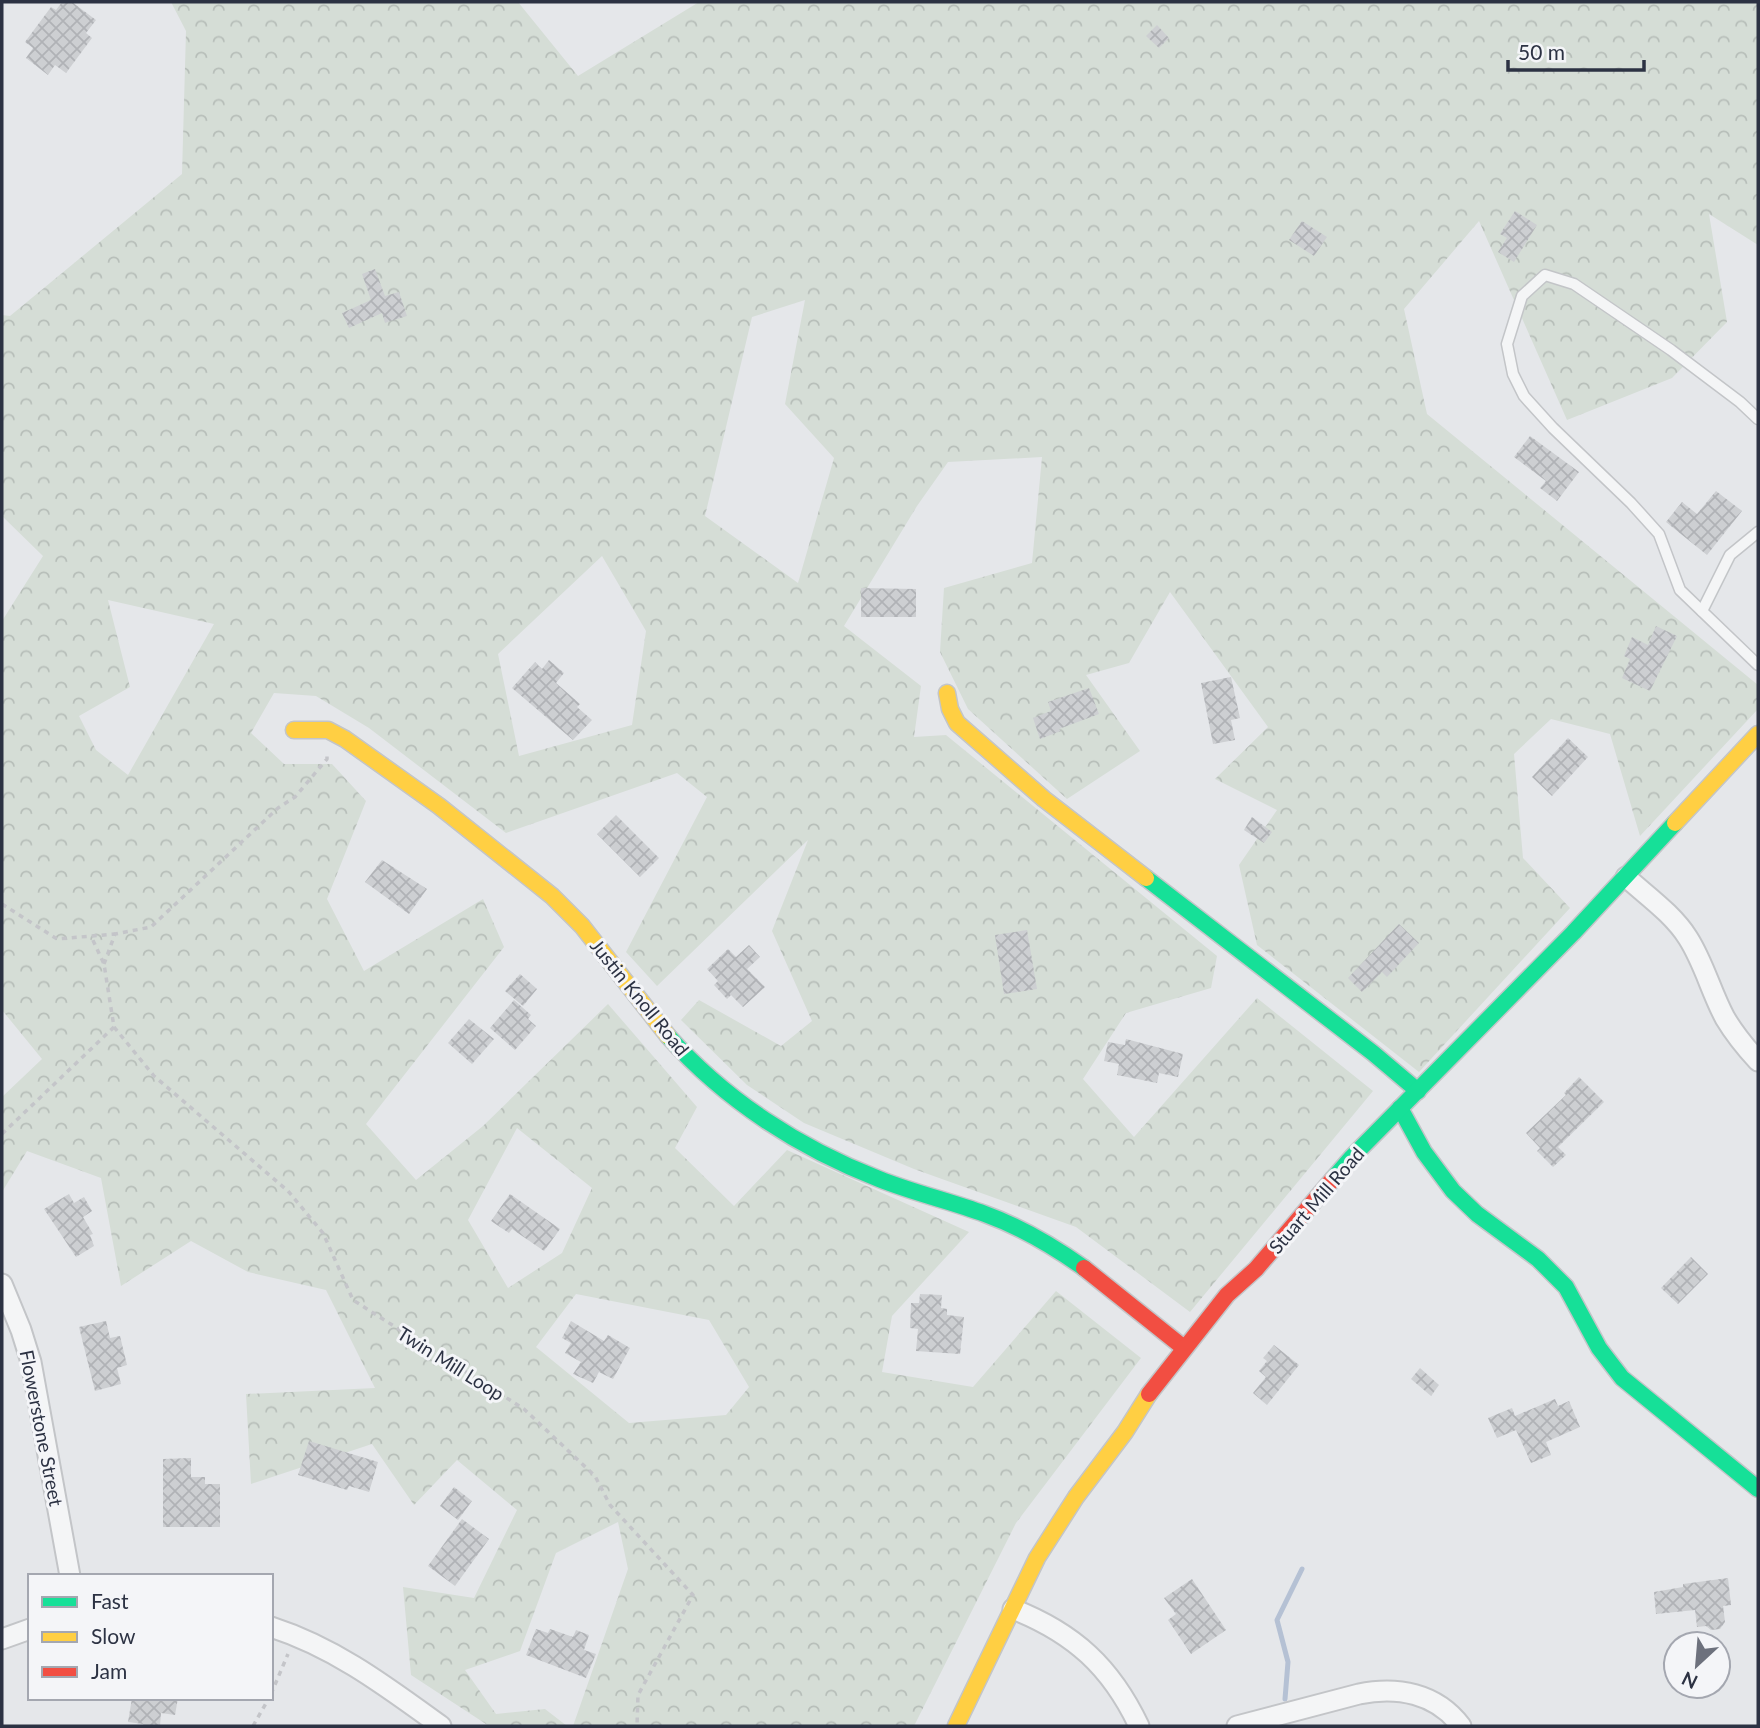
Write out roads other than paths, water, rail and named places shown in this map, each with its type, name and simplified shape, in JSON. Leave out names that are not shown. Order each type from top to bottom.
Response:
[{"type":"street","points":[[947,693],[950,709],[957,723],[1044,799],[1373,1052],[1418,1091]]},
{"type":"street","name":"Justin Knoll Road","points":[[294,730],[328,730],[345,739],[435,803],[543,888],[578,922],[659,1025],[690,1058],[729,1093],[765,1120],[851,1167],[900,1187],[969,1208],[1012,1225],[1046,1243],[1184,1348]]},
{"type":"street","name":"Stuart Mill Road","points":[[956,1726],[1037,1558],[1076,1497],[1125,1432],[1141,1404],[1184,1348],[1227,1295],[1256,1269],[1352,1157],[1478,1032],[1758,734]]},
{"type":"street","points":[[1626,877],[1671,916],[1687,936],[1724,1016],[1758,1061]]},
{"type":"street","points":[[1400,1108],[1431,1166],[1456,1195],[1535,1256],[1559,1279],[1575,1299],[1598,1346],[1615,1371],[1649,1403],[1758,1489]]},
{"type":"street","name":"Flowerstone Street","points":[[2,1284],[21,1330],[30,1362],[70,1574]]},
{"type":"street","points":[[1013,1609],[1063,1633],[1087,1652],[1111,1679],[1139,1726]]},
{"type":"street","points":[[273,1628],[298,1636],[365,1671],[441,1726]]},
{"type":"street","points":[[2,1639],[28,1630]]},
{"type":"street","points":[[1237,1726],[1359,1694],[1377,1690],[1398,1690],[1418,1695],[1440,1706],[1461,1726]]},
{"type":"lane","points":[[1758,419],[1740,402],[1671,350],[1574,284],[1545,275],[1522,296],[1507,344],[1513,374],[1524,396],[1553,428],[1631,503],[1658,534],[1679,590],[1758,665]]},
{"type":"lane","points":[[1702,611],[1730,555],[1758,532]]},
{"type":"waterway","points":[[1285,1699],[1288,1662],[1277,1620],[1302,1569]]}]
